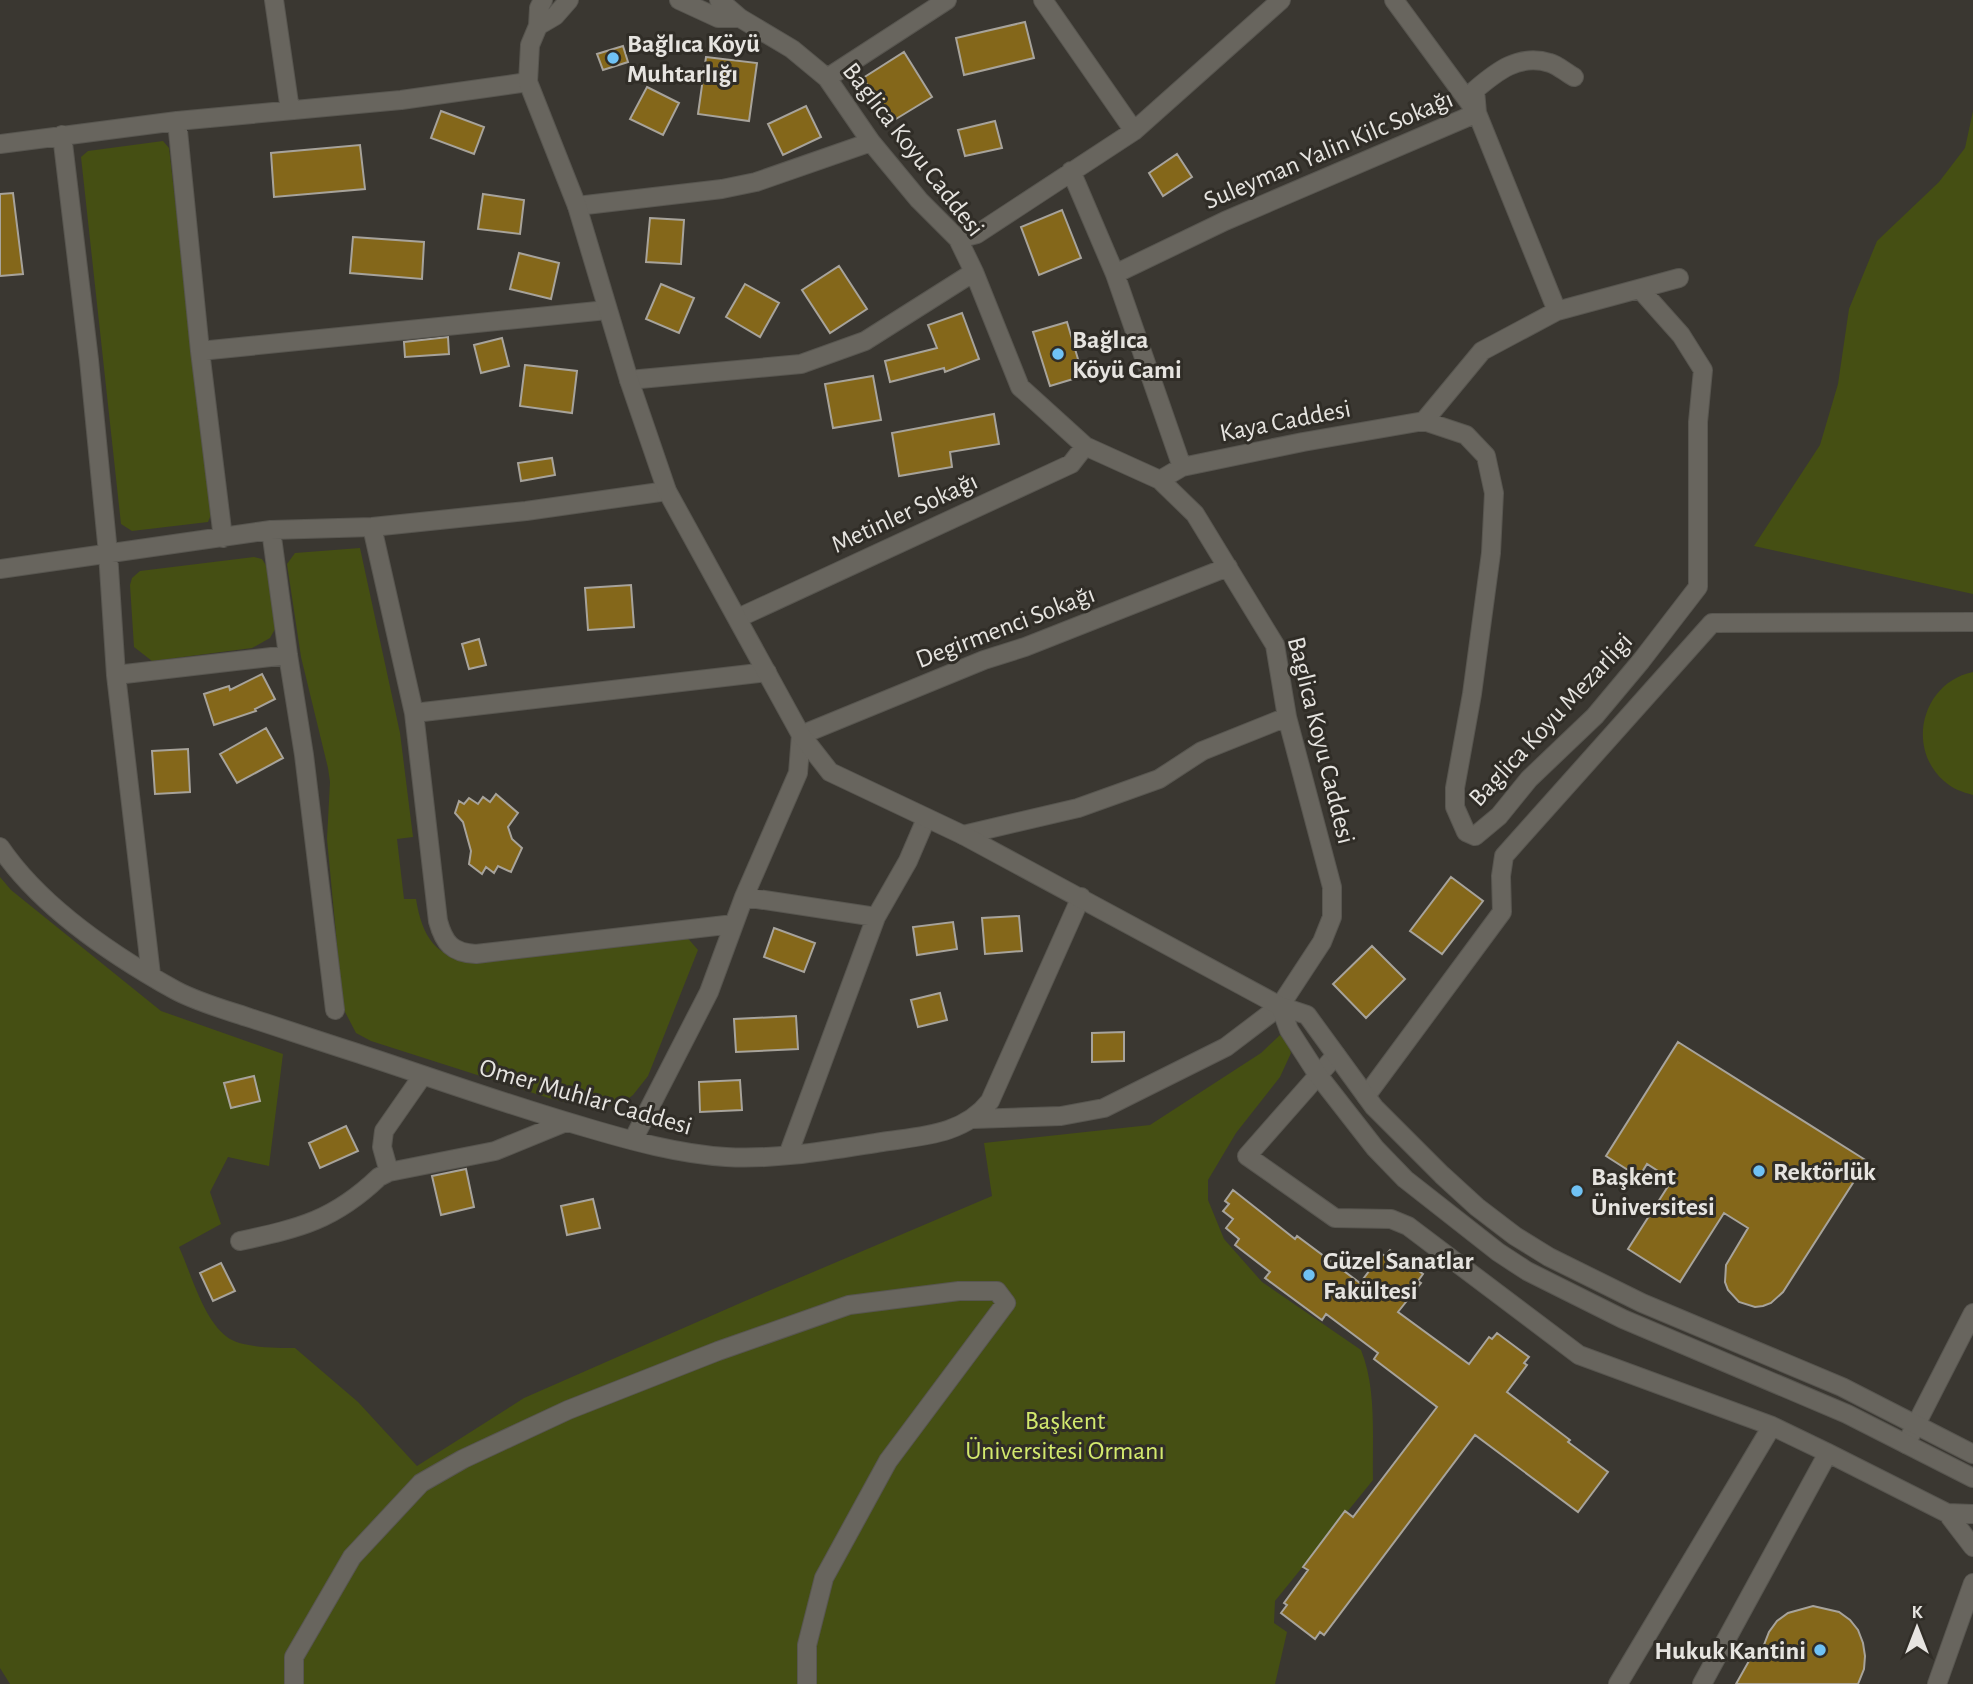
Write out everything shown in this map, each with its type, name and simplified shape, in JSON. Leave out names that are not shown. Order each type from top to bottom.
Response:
[{"type":"street","points":[[274,0],[290,110]]},
{"type":"street","points":[[543,0],[539,8],[538,26],[530,45],[528,82],[577,206],[629,380],[667,491],[801,736],[830,772],[962,835],[1280,1006],[1307,1014],[1366,1096],[1442,1175],[1477,1207],[1549,1257],[1642,1303],[1842,1387],[1973,1454]]},
{"type":"street","points":[[538,26],[555,16],[569,0]]},
{"type":"street","points":[[679,0],[718,18],[740,18]]},
{"type":"street","points":[[719,0],[740,18]]},
{"type":"street","points":[[827,78],[947,0]]},
{"type":"street","points":[[1043,0],[1134,131]]},
{"type":"street","points":[[958,239],[977,234],[1134,131],[1282,0]]},
{"type":"street","points":[[1394,0],[1477,113],[1557,311]]},
{"type":"street","name":"Baglica Koyu Caddesi","points":[[740,18],[792,49],[827,78],[871,142],[919,200],[958,239],[1020,387],[1086,446],[1160,480],[1195,514],[1275,645],[1287,717],[1332,887],[1332,917],[1322,942],[1280,1006],[1226,1047],[1104,1108],[1061,1116],[973,1119]]},
{"type":"street","name":"Suleyman Yalin Kilc Sokağı","points":[[1115,274],[1225,221],[1477,113],[1475,90],[1497,72],[1516,62],[1533,60],[1551,63],[1574,77]]},
{"type":"street","points":[[0,144],[177,121],[401,100],[528,82]]},
{"type":"street","points":[[177,121],[222,538]]},
{"type":"street","points":[[62,135],[89,360],[108,553],[116,675],[151,975]]},
{"type":"street","points":[[577,206],[756,183],[871,142]]},
{"type":"street","points":[[1071,171],[1115,274],[1182,467]]},
{"type":"street","points":[[629,380],[801,364],[865,341],[974,272]]},
{"type":"street","points":[[1424,421],[1482,351],[1557,311],[1679,278]]},
{"type":"street","name":"Baglica Koyu Mezarligi","points":[[1424,421],[1465,435],[1486,456],[1494,494],[1491,553],[1474,681],[1455,788],[1455,807],[1466,832],[1475,836],[1499,816],[1528,779],[1595,716],[1698,586],[1698,422],[1703,370],[1681,335],[1640,289]]},
{"type":"street","points":[[200,351],[607,310]]},
{"type":"street","name":"Kaya Caddesi","points":[[1160,480],[1182,467],[1424,421]]},
{"type":"street","name":"Metinler Sokağı","points":[[738,618],[1071,464],[1086,446]]},
{"type":"street","points":[[0,569],[271,530],[372,527],[526,511],[667,491]]},
{"type":"street","points":[[372,527],[414,713],[441,934],[456,950],[463,953],[499,952],[734,924]]},
{"type":"street","points":[[271,530],[304,755],[335,1010]]},
{"type":"street","name":"Degirmenci Sokağı","points":[[801,736],[984,660],[1025,647],[1228,567]]},
{"type":"street","points":[[1366,1096],[1502,912],[1501,876],[1504,856],[1712,623],[1973,622]]},
{"type":"street","points":[[116,675],[288,655]]},
{"type":"street","points":[[414,713],[767,672]]},
{"type":"street","points":[[962,835],[1078,807],[1159,779],[1202,751],[1287,717]]},
{"type":"street","points":[[634,1140],[709,992],[744,897],[798,773],[801,736]]},
{"type":"street","points":[[788,1155],[876,917],[908,861],[926,819]]},
{"type":"street","name":"Omer Muhlar Caddesi","points":[[0,847],[22,877],[52,905],[178,992],[231,1012],[566,1122],[696,1154],[726,1157],[788,1155],[912,1138],[948,1130],[973,1119]]},
{"type":"street","points":[[744,897],[876,917]]},
{"type":"street","points":[[973,1119],[980,1115],[990,1101],[1081,897]]},
{"type":"street","points":[[1280,1006],[1289,1030],[1318,1075],[1375,1148],[1405,1179],[1498,1252],[1527,1271],[1623,1320],[1789,1388],[1973,1478]]},
{"type":"street","points":[[1336,1055],[1247,1156],[1335,1218],[1391,1219],[1408,1226],[1579,1355],[1772,1426],[1947,1513],[1973,1514]]},
{"type":"street","points":[[389,1172],[382,1147],[384,1131],[423,1075]]},
{"type":"street","points":[[240,1241],[305,1226],[325,1217],[389,1172],[495,1151],[566,1122]]},
{"type":"street","points":[[294,1684],[294,1657],[352,1557],[421,1483],[463,1459],[568,1410],[718,1351],[849,1305],[960,1292],[997,1292],[1006,1303],[888,1461],[824,1578],[807,1645],[807,1684]]},
{"type":"street","points":[[1906,1444],[1973,1313]]},
{"type":"street","points":[[1618,1684],[1772,1426]]},
{"type":"street","points":[[1702,1684],[1828,1453]]},
{"type":"street","points":[[1947,1513],[1973,1547]]},
{"type":"street","points":[[1937,1684],[1973,1583]]},
{"type":"green space","points":[[1973,111],[1973,594],[1754,546],[1820,445],[1838,384],[1849,309],[1877,241],[1939,182],[1965,148]]},
{"type":"green space","points":[[163,141],[169,148],[211,515],[208,522],[132,531],[121,524],[81,157],[88,151]]},
{"type":"green space","points":[[360,548],[400,733],[413,837],[397,839],[404,899],[416,899],[422,925],[434,944],[451,956],[477,960],[685,935],[698,950],[648,1076],[624,1102],[606,1106],[581,1105],[552,1099],[371,1041],[356,1033],[343,1008],[327,839],[330,782],[301,657],[287,564],[295,553]]},
{"type":"green space","points":[[254,557],[262,559],[267,567],[275,629],[270,638],[252,648],[152,661],[134,647],[130,585],[132,578],[140,571]]},
{"type":"green space","points":[[1973,672],[1973,795],[1951,786],[1932,767],[1925,751],[1923,734],[1925,718],[1942,688],[1956,678]]},
{"type":"green space","name":"Başkent Üniversitesi Ormanı","points":[[0,877],[11,890],[161,1011],[283,1054],[269,1166],[228,1157],[210,1192],[221,1224],[179,1247],[204,1307],[227,1337],[250,1345],[295,1348],[358,1402],[417,1466],[524,1398],[992,1196],[984,1143],[1150,1125],[1261,1053],[1280,1035],[1288,1043],[1291,1053],[1280,1077],[1236,1133],[1208,1180],[1208,1200],[1224,1239],[1262,1282],[1361,1350],[1372,1397],[1373,1480],[1275,1601],[1274,1623],[1287,1632],[1275,1684],[10,1684],[0,1668]]},
{"type":"building","points":[[1025,22],[1034,58],[964,75],[956,38]]},
{"type":"building","name":"Bağlıca Köyü Muhtarlığı","points":[[623,46],[628,62],[603,70],[597,54]]},
{"type":"building","points":[[904,52],[932,97],[891,122],[863,78]]},
{"type":"building","points":[[706,57],[757,63],[749,121],[698,114]]},
{"type":"building","points":[[647,87],[679,103],[663,135],[630,119]]},
{"type":"building","points":[[806,106],[821,137],[783,155],[768,124]]},
{"type":"building","points":[[441,111],[484,127],[474,154],[431,138]]},
{"type":"building","points":[[995,121],[1002,148],[965,156],[958,130]]},
{"type":"building","points":[[360,145],[365,189],[274,197],[271,153]]},
{"type":"building","points":[[1177,154],[1192,177],[1163,196],[1149,173]]},
{"type":"building","points":[[13,193],[23,274],[0,276],[0,194]]},
{"type":"building","points":[[483,194],[524,200],[520,234],[478,229]]},
{"type":"building","points":[[1062,210],[1081,258],[1039,275],[1021,227]]},
{"type":"building","points":[[650,218],[684,220],[681,264],[646,262]]},
{"type":"building","points":[[353,237],[424,242],[422,279],[350,273]]},
{"type":"building","points":[[519,253],[559,263],[551,299],[510,289]]},
{"type":"building","points":[[839,266],[867,309],[830,333],[802,290]]},
{"type":"building","points":[[661,284],[694,298],[679,333],[646,319]]},
{"type":"building","points":[[745,284],[779,303],[760,337],[726,317]]},
{"type":"building","points":[[962,313],[979,359],[945,372],[944,368],[890,382],[885,361],[937,348],[928,325]]},
{"type":"building","name":"Bağlıca Köyü Cami","points":[[1067,322],[1083,376],[1050,386],[1033,332]]},
{"type":"building","points":[[448,337],[449,354],[405,357],[404,342]]},
{"type":"building","points":[[502,338],[509,366],[481,373],[474,345]]},
{"type":"building","points":[[525,365],[577,371],[572,413],[520,406]]},
{"type":"building","points":[[873,376],[881,420],[833,428],[825,384]]},
{"type":"building","points":[[994,414],[999,444],[950,452],[952,467],[899,476],[892,433]]},
{"type":"building","points":[[552,458],[555,475],[521,481],[518,463]]},
{"type":"building","points":[[631,585],[634,627],[588,630],[585,588]]},
{"type":"building","points":[[479,639],[486,665],[469,669],[462,644]]},
{"type":"building","points":[[262,674],[275,699],[255,709],[256,711],[214,725],[204,694],[229,686],[230,690]]},
{"type":"building","points":[[266,728],[283,758],[237,783],[220,754]]},
{"type":"building","points":[[188,749],[190,792],[155,794],[152,751]]},
{"type":"building","points":[[496,794],[518,813],[508,827],[512,839],[522,848],[511,872],[498,866],[494,873],[486,867],[482,874],[469,864],[471,851],[463,822],[455,813],[459,801],[464,804],[469,798],[478,804],[483,797],[490,802]]},
{"type":"building","points":[[1451,877],[1483,901],[1442,954],[1410,931]]},
{"type":"building","points":[[1019,916],[1022,951],[985,954],[982,918]]},
{"type":"building","points":[[953,922],[957,949],[917,955],[913,927]]},
{"type":"building","points":[[774,928],[815,943],[804,972],[764,957]]},
{"type":"building","points":[[1372,946],[1405,979],[1366,1018],[1333,984]]},
{"type":"building","points":[[940,993],[947,1020],[918,1027],[911,1000]]},
{"type":"building","points":[[796,1016],[798,1049],[736,1052],[734,1019]]},
{"type":"building","points":[[1124,1032],[1124,1061],[1092,1062],[1092,1033]]},
{"type":"building","name":"Rektörlük","points":[[1678,1042],[1867,1161],[1783,1292],[1771,1303],[1763,1306],[1755,1307],[1739,1302],[1728,1290],[1725,1282],[1726,1265],[1748,1228],[1724,1213],[1680,1282],[1628,1249],[1672,1180],[1647,1164],[1639,1177],[1606,1156]]},
{"type":"building","points":[[254,1076],[260,1101],[231,1108],[224,1083]]},
{"type":"building","points":[[740,1080],[742,1110],[700,1112],[699,1082]]},
{"type":"building","points":[[346,1126],[358,1151],[320,1168],[309,1143]]},
{"type":"building","points":[[466,1169],[474,1207],[441,1215],[432,1176]]},
{"type":"building","points":[[1233,1190],[1295,1239],[1297,1236],[1360,1283],[1382,1254],[1385,1256],[1390,1250],[1423,1274],[1418,1281],[1421,1283],[1398,1312],[1469,1364],[1489,1337],[1492,1339],[1497,1333],[1529,1357],[1524,1363],[1527,1365],[1507,1392],[1608,1472],[1578,1512],[1475,1435],[1324,1635],[1320,1632],[1315,1639],[1281,1613],[1287,1605],[1284,1603],[1308,1570],[1303,1567],[1345,1511],[1353,1517],[1437,1407],[1374,1359],[1378,1353],[1326,1314],[1322,1320],[1265,1278],[1270,1272],[1235,1245],[1239,1239],[1226,1228],[1233,1219],[1223,1211],[1229,1204],[1225,1201]]},
{"type":"building","points":[[593,1199],[600,1228],[567,1235],[561,1206]]},
{"type":"building","points":[[221,1263],[235,1291],[213,1301],[200,1273]]},
{"type":"building","name":"Hukuk Kantini","points":[[1813,1606],[1839,1612],[1858,1630],[1865,1656],[1864,1669],[1858,1684],[1736,1684],[1754,1652],[1760,1655],[1769,1632],[1777,1621],[1788,1613]]},
{"type":"place","name":"Bağlıca Köyü Muhtarlığı","points":[[613,58]]},
{"type":"place","name":"Bağlıca Köyü Cami","points":[[1058,354]]},
{"type":"place","name":"Rektörlük","points":[[1759,1171]]},
{"type":"place","name":"Başkent Üniversitesi","points":[[1577,1191]]},
{"type":"place","name":"Güzel Sanatlar Fakültesi","points":[[1309,1275]]},
{"type":"place","name":"Hukuk Kantini","points":[[1820,1650]]}]
